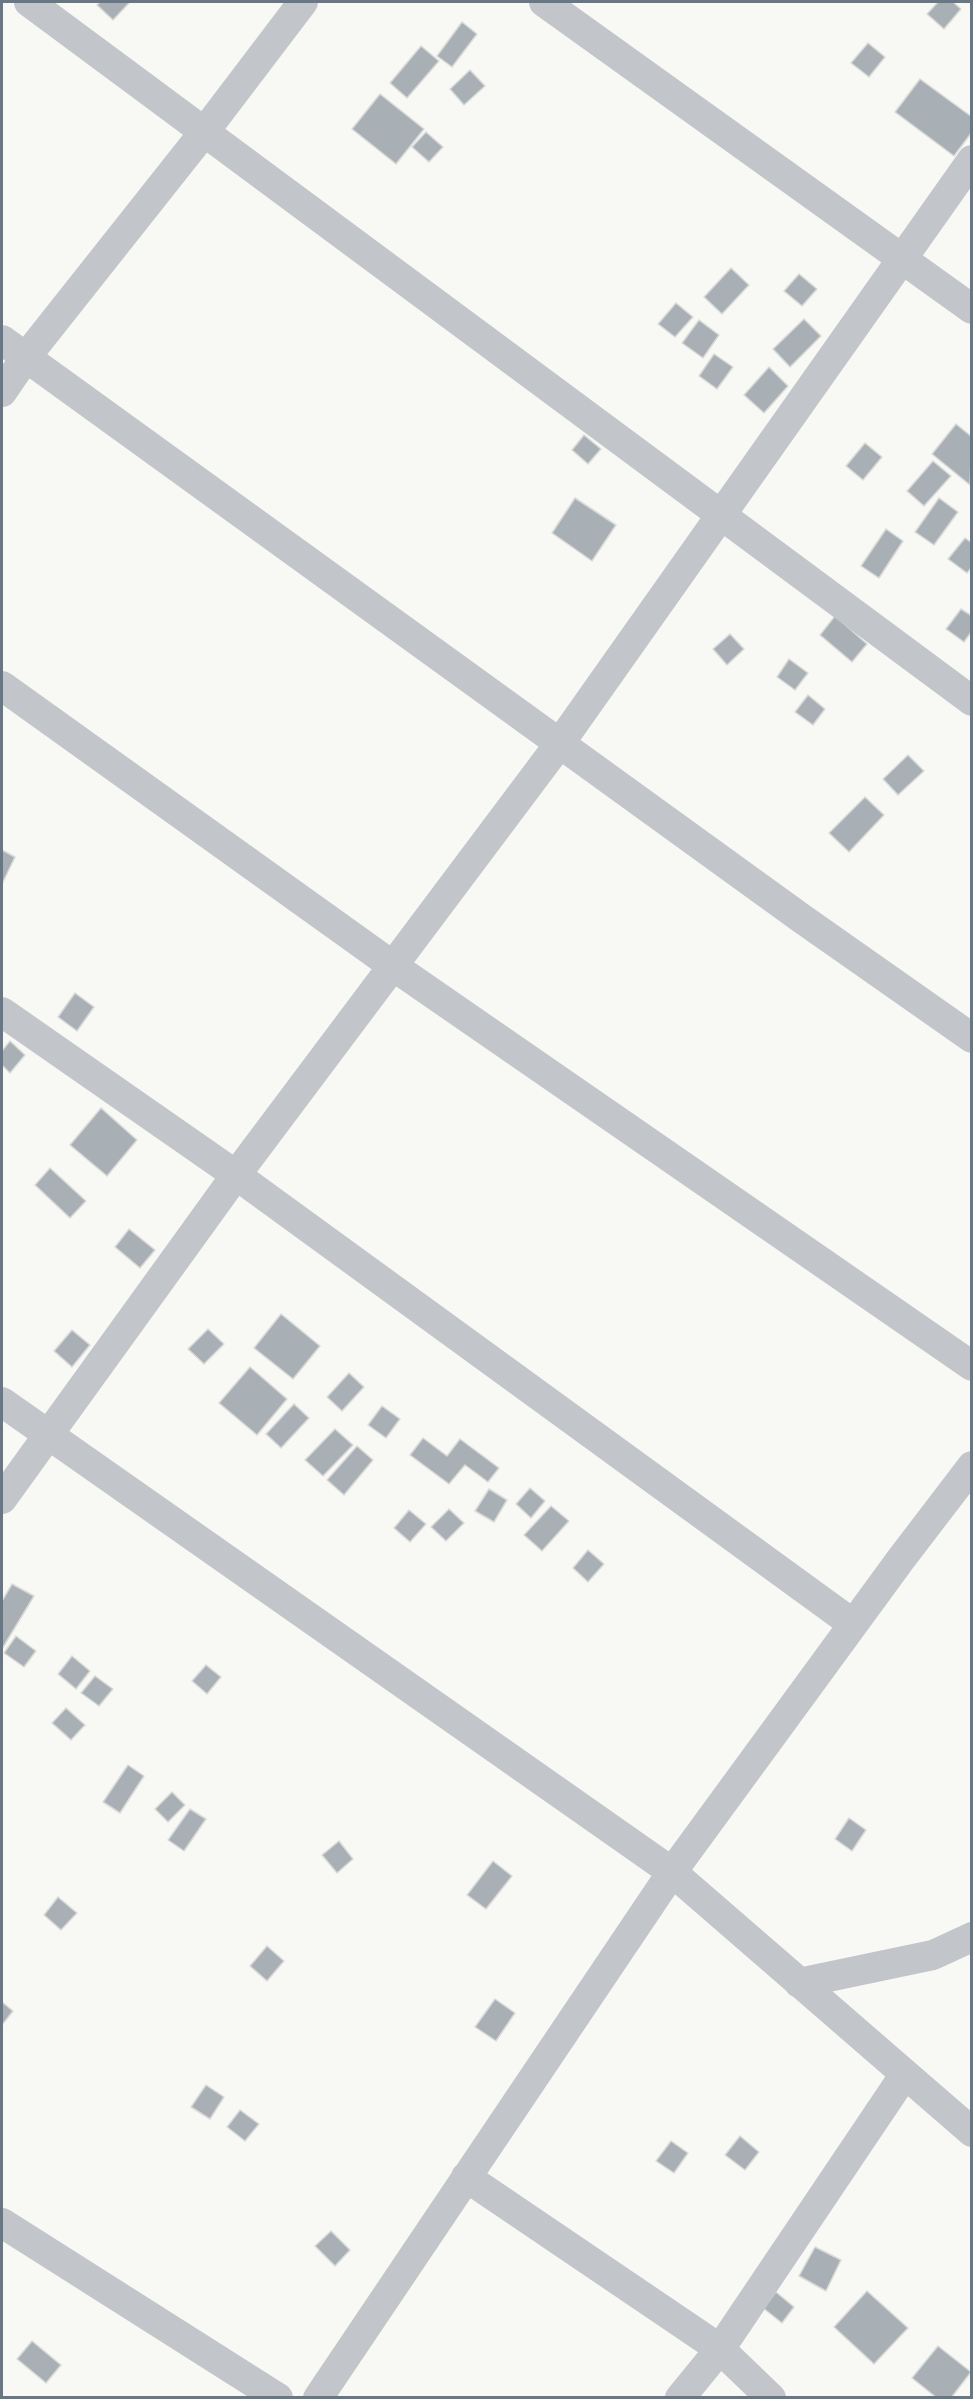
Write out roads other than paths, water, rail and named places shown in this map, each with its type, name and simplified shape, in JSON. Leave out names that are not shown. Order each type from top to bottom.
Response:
[{"type":"street","points":[[29,2],[972,701]]},
{"type":"street","points":[[2,392],[26,357],[205,131],[303,2]]},
{"type":"street","points":[[544,2],[972,309]]},
{"type":"street","points":[[2,1499],[46,1434],[236,1175],[560,743],[972,160]]},
{"type":"street","points":[[2,340],[972,1038]]},
{"type":"street","points":[[2,686],[393,966],[972,1366]]},
{"type":"street","points":[[2,1012],[236,1175],[853,1624]]},
{"type":"street","points":[[2,1402],[672,1872],[972,2132]]},
{"type":"street","points":[[318,2397],[672,1872],[853,1624],[972,1466]]},
{"type":"street","points":[[799,1983],[933,1955],[972,1937]]},
{"type":"street","points":[[680,2397],[720,2349],[904,2074]]},
{"type":"street","points":[[466,2177],[720,2349],[771,2397]]},
{"type":"street","points":[[2,2223],[278,2397]]}]
